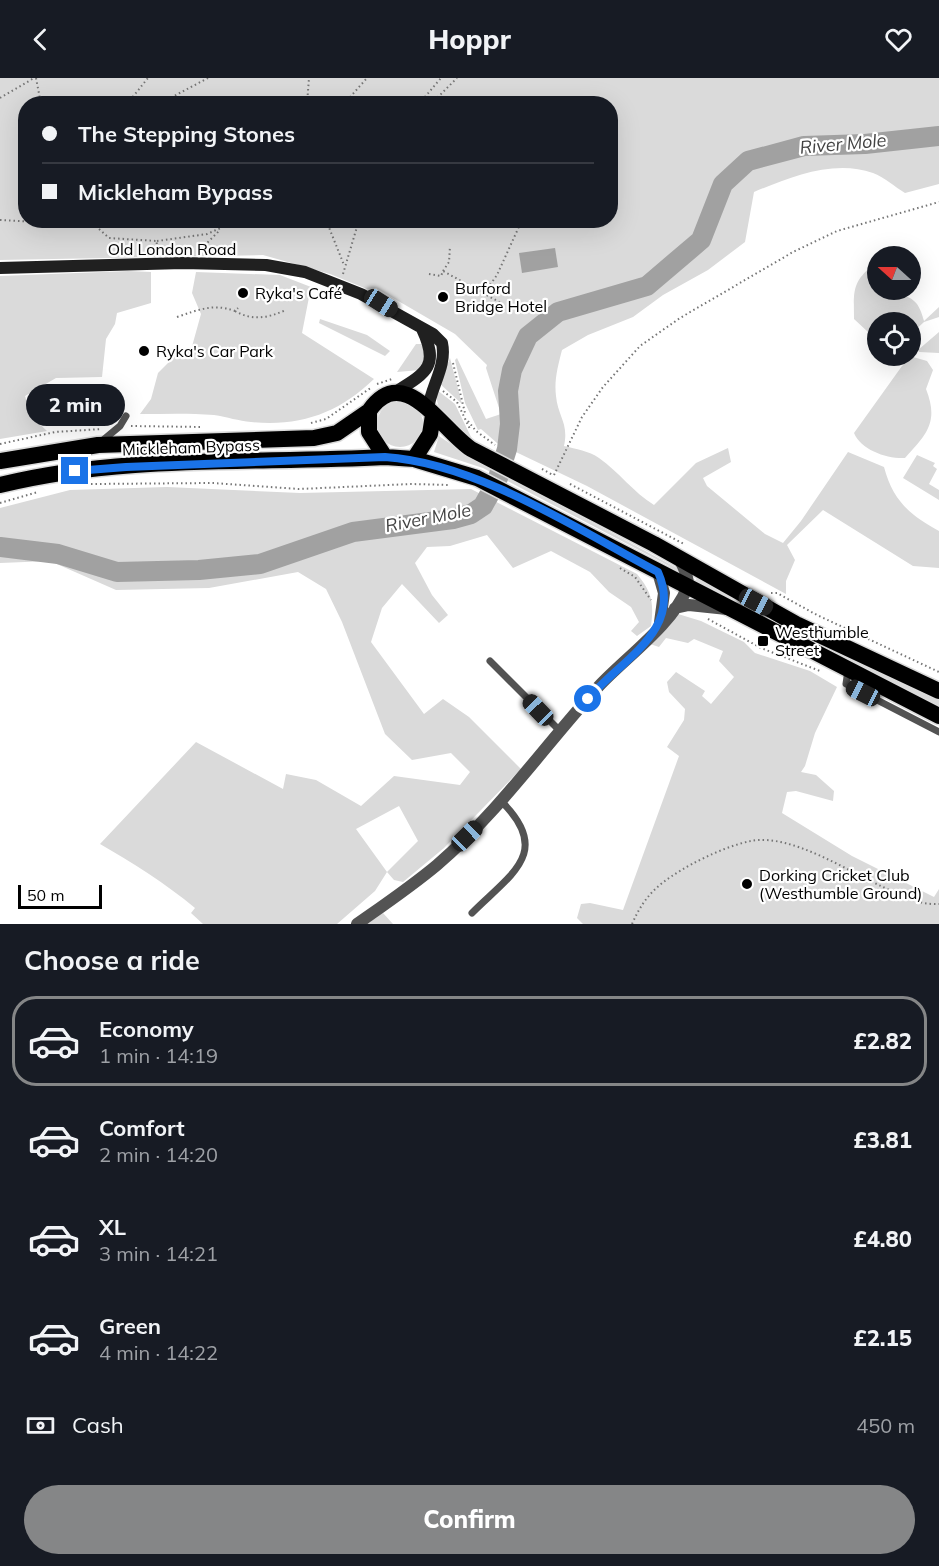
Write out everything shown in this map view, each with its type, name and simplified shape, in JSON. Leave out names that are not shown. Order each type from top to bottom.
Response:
[{"type":"highway","points":[[939,691],[796,624],[534,474],[492,452],[457,439],[397,384],[369,411],[369,432],[385,457],[414,459],[477,478],[728,609],[847,677],[939,716]]},
{"type":"highway","name":"Mickleham Bypass","points":[[0,461],[98,445],[315,438],[337,433],[369,411]]},
{"type":"highway","points":[[414,459],[430,434],[430,412]]},
{"type":"highway","name":"Mickleham Bypass","points":[[0,485],[90,469],[385,457]]},
{"type":"main road","name":"Old London Road","points":[[0,268],[183,263],[266,265],[305,272],[341,285],[381,303],[422,329]]},
{"type":"main road","points":[[397,384],[419,378],[431,359],[430,347],[422,329]]},
{"type":"main road","points":[[422,329],[433,334],[442,343],[443,350],[442,364],[433,385],[430,412]]},
{"type":"street","points":[[357,924],[438,864],[501,801],[599,686],[675,608],[687,587],[686,574],[679,558]]},
{"type":"street","points":[[658,572],[664,593],[659,626]]},
{"type":"street","points":[[675,608],[689,605],[728,609]]},
{"type":"lane","points":[[98,445],[120,426],[126,416]]},
{"type":"lane","points":[[490,661],[561,732]]},
{"type":"lane","points":[[847,677],[939,732]]},
{"type":"lane","points":[[472,913],[521,864],[527,848],[519,819],[501,801]]},
{"type":"path","points":[[0,98],[35,78],[39,96]]},
{"type":"path","points":[[133,96],[148,78]]},
{"type":"path","points":[[174,96],[208,78]]},
{"type":"path","points":[[308,96],[309,78]]},
{"type":"path","points":[[351,96],[367,78]]},
{"type":"path","points":[[426,96],[441,78]]},
{"type":"path","points":[[439,96],[457,78]]},
{"type":"path","points":[[534,474],[554,475],[582,417],[603,387],[640,346],[680,318],[793,252],[837,231],[939,202]]},
{"type":"path","points":[[0,220],[18,221]]},
{"type":"path","points":[[97,228],[109,238],[157,242],[207,234],[221,229]]},
{"type":"path","points":[[329,228],[344,265],[356,228]]},
{"type":"path","points":[[484,293],[497,275],[518,228]]},
{"type":"path","points":[[194,255],[221,229]]},
{"type":"path","points":[[156,248],[157,242]]},
{"type":"path","points":[[429,274],[441,276],[449,262],[450,246]]},
{"type":"path","points":[[443,271],[501,303]]},
{"type":"path","points":[[177,317],[213,306],[235,311],[247,319],[272,316],[286,310]]},
{"type":"path","points":[[235,311],[238,308]]},
{"type":"path","points":[[452,360],[466,417]]},
{"type":"path","points":[[310,424],[326,419],[380,382],[397,384]]},
{"type":"path","points":[[433,385],[458,402],[466,417],[492,452]]},
{"type":"path","points":[[0,444],[55,432],[120,426],[203,427]]},
{"type":"path","points":[[91,484],[213,483],[299,489],[411,484],[453,485]]},
{"type":"path","points":[[566,483],[620,509]]},
{"type":"path","points":[[0,502],[45,491]]},
{"type":"path","points":[[618,567],[635,577],[646,590],[651,599],[652,614],[659,626]]},
{"type":"path","points":[[771,593],[777,593],[817,615],[939,672]]},
{"type":"path","points":[[707,619],[761,648],[847,677]]},
{"type":"path","points":[[632,924],[639,908],[659,883],[704,857],[752,840],[776,840],[798,847],[906,898],[925,904],[939,904]]},
{"type":"shaded area","points":[[0,78],[939,78],[939,184],[905,193],[873,173],[843,168],[797,176],[754,192],[745,242],[708,270],[663,295],[633,317],[588,335],[562,350],[556,390],[557,403],[565,431],[564,446],[599,458],[654,505],[696,463],[728,448],[731,462],[703,478],[707,486],[765,534],[783,543],[801,521],[848,452],[884,467],[892,489],[904,506],[919,519],[939,531],[939,568],[913,566],[823,510],[787,545],[795,560],[786,581],[786,594],[587,486],[497,443],[481,429],[478,430],[465,403],[455,360],[457,358],[486,419],[501,414],[487,365],[455,334],[376,288],[367,289],[330,274],[263,255],[0,260]]},
{"type":"shaded area","points":[[555,248],[558,267],[522,273],[519,253]]},
{"type":"shaded area","points":[[867,270],[867,300],[913,300],[921,312],[867,312],[867,331],[854,319],[855,290]]},
{"type":"shaded area","points":[[151,272],[151,303],[117,313],[115,324],[106,339],[102,377],[56,378],[25,396],[31,416],[47,431],[0,439],[0,276]]},
{"type":"shaded area","points":[[196,272],[280,275],[311,287],[302,333],[374,379],[361,391],[333,409],[302,420],[269,423],[205,414],[140,414],[151,399],[158,373],[178,353],[191,350],[201,314],[192,293]]},
{"type":"shaded area","points":[[939,307],[939,317],[921,325],[921,312],[924,321]]},
{"type":"shaded area","points":[[320,319],[367,335],[390,351],[385,356],[319,323]]},
{"type":"shaded area","points":[[939,332],[939,353],[921,352],[921,347]]},
{"type":"shaded area","points":[[416,344],[422,344],[424,351],[424,361],[420,370],[397,372]]},
{"type":"shaded area","points":[[450,358],[462,404],[439,383]]},
{"type":"shaded area","points":[[921,359],[927,361],[933,370],[926,389],[930,400],[931,419],[925,434],[905,458],[890,457],[868,449],[854,433],[902,366],[921,366]]},
{"type":"shaded area","points":[[437,390],[455,404],[473,441],[469,441],[442,412],[438,405]]},
{"type":"shaded area","points":[[400,401],[416,408],[423,424],[416,440],[400,447],[384,440],[377,424],[384,408]]},
{"type":"shaded area","points":[[439,436],[467,455],[677,568],[683,575],[674,573],[669,566],[483,468],[434,452]]},
{"type":"shaded area","points":[[917,455],[935,463],[933,466],[937,469],[929,484],[939,490],[939,500],[903,478]]},
{"type":"shaded area","points":[[167,487],[300,493],[471,489],[637,574],[651,598],[651,626],[637,636],[631,631],[639,622],[631,607],[609,592],[590,572],[551,551],[513,568],[487,535],[450,546],[427,547],[415,563],[432,595],[448,615],[439,623],[402,584],[382,608],[371,642],[424,714],[443,699],[469,717],[521,769],[444,848],[403,882],[394,880],[387,872],[375,891],[337,924],[203,924],[191,913],[195,908],[184,899],[100,844],[196,742],[283,789],[286,774],[316,780],[361,806],[394,776],[460,785],[470,772],[451,753],[412,760],[385,734],[342,622],[326,589],[298,572],[209,588],[116,590],[50,561],[0,563],[0,508],[70,490]],"holes":[[[399,806],[418,841],[387,872],[356,829]]]},
{"type":"shaded area","points":[[697,577],[939,697],[939,710],[695,584]]},
{"type":"shaded area","points":[[678,614],[701,621],[744,642],[755,653],[810,671],[837,687],[815,733],[801,772],[816,775],[834,791],[833,801],[796,791],[787,792],[782,813],[852,856],[934,897],[939,889],[939,924],[583,924],[577,918],[581,904],[590,903],[623,910],[679,756],[667,747],[684,720],[685,709],[669,692],[667,682],[676,672],[705,691],[702,696],[711,704],[734,677],[719,661],[723,651],[694,639],[688,643],[666,638],[659,647],[650,644]]},
{"type":"shaded area","points":[[383,913],[393,924],[367,924]]},
{"type":"waterway","name":"River Mole","points":[[0,547],[58,554],[117,572],[199,570],[260,564],[353,532],[453,519],[471,514],[483,506],[497,481],[507,449],[510,424],[508,391],[512,370],[528,336],[558,312],[647,286],[701,240],[723,184],[748,161],[804,146],[865,144],[939,136]]},
{"type":"place","name":"Ryka's Café","points":[[243,293]]},
{"type":"place","name":"Burford Bridge Hotel","points":[[443,297]]},
{"type":"place","name":"Ryka's Car Park","points":[[144,351]]},
{"type":"place","name":"Westhumble Street","points":[[763,641]]},
{"type":"place","name":"Dorking Cricket Club (Westhumble Ground)","points":[[747,884]]},
{"type":"route","points":[[75,471],[385,457],[414,459],[477,478],[658,572],[663,582],[664,593],[659,626],[588,699]]}]
